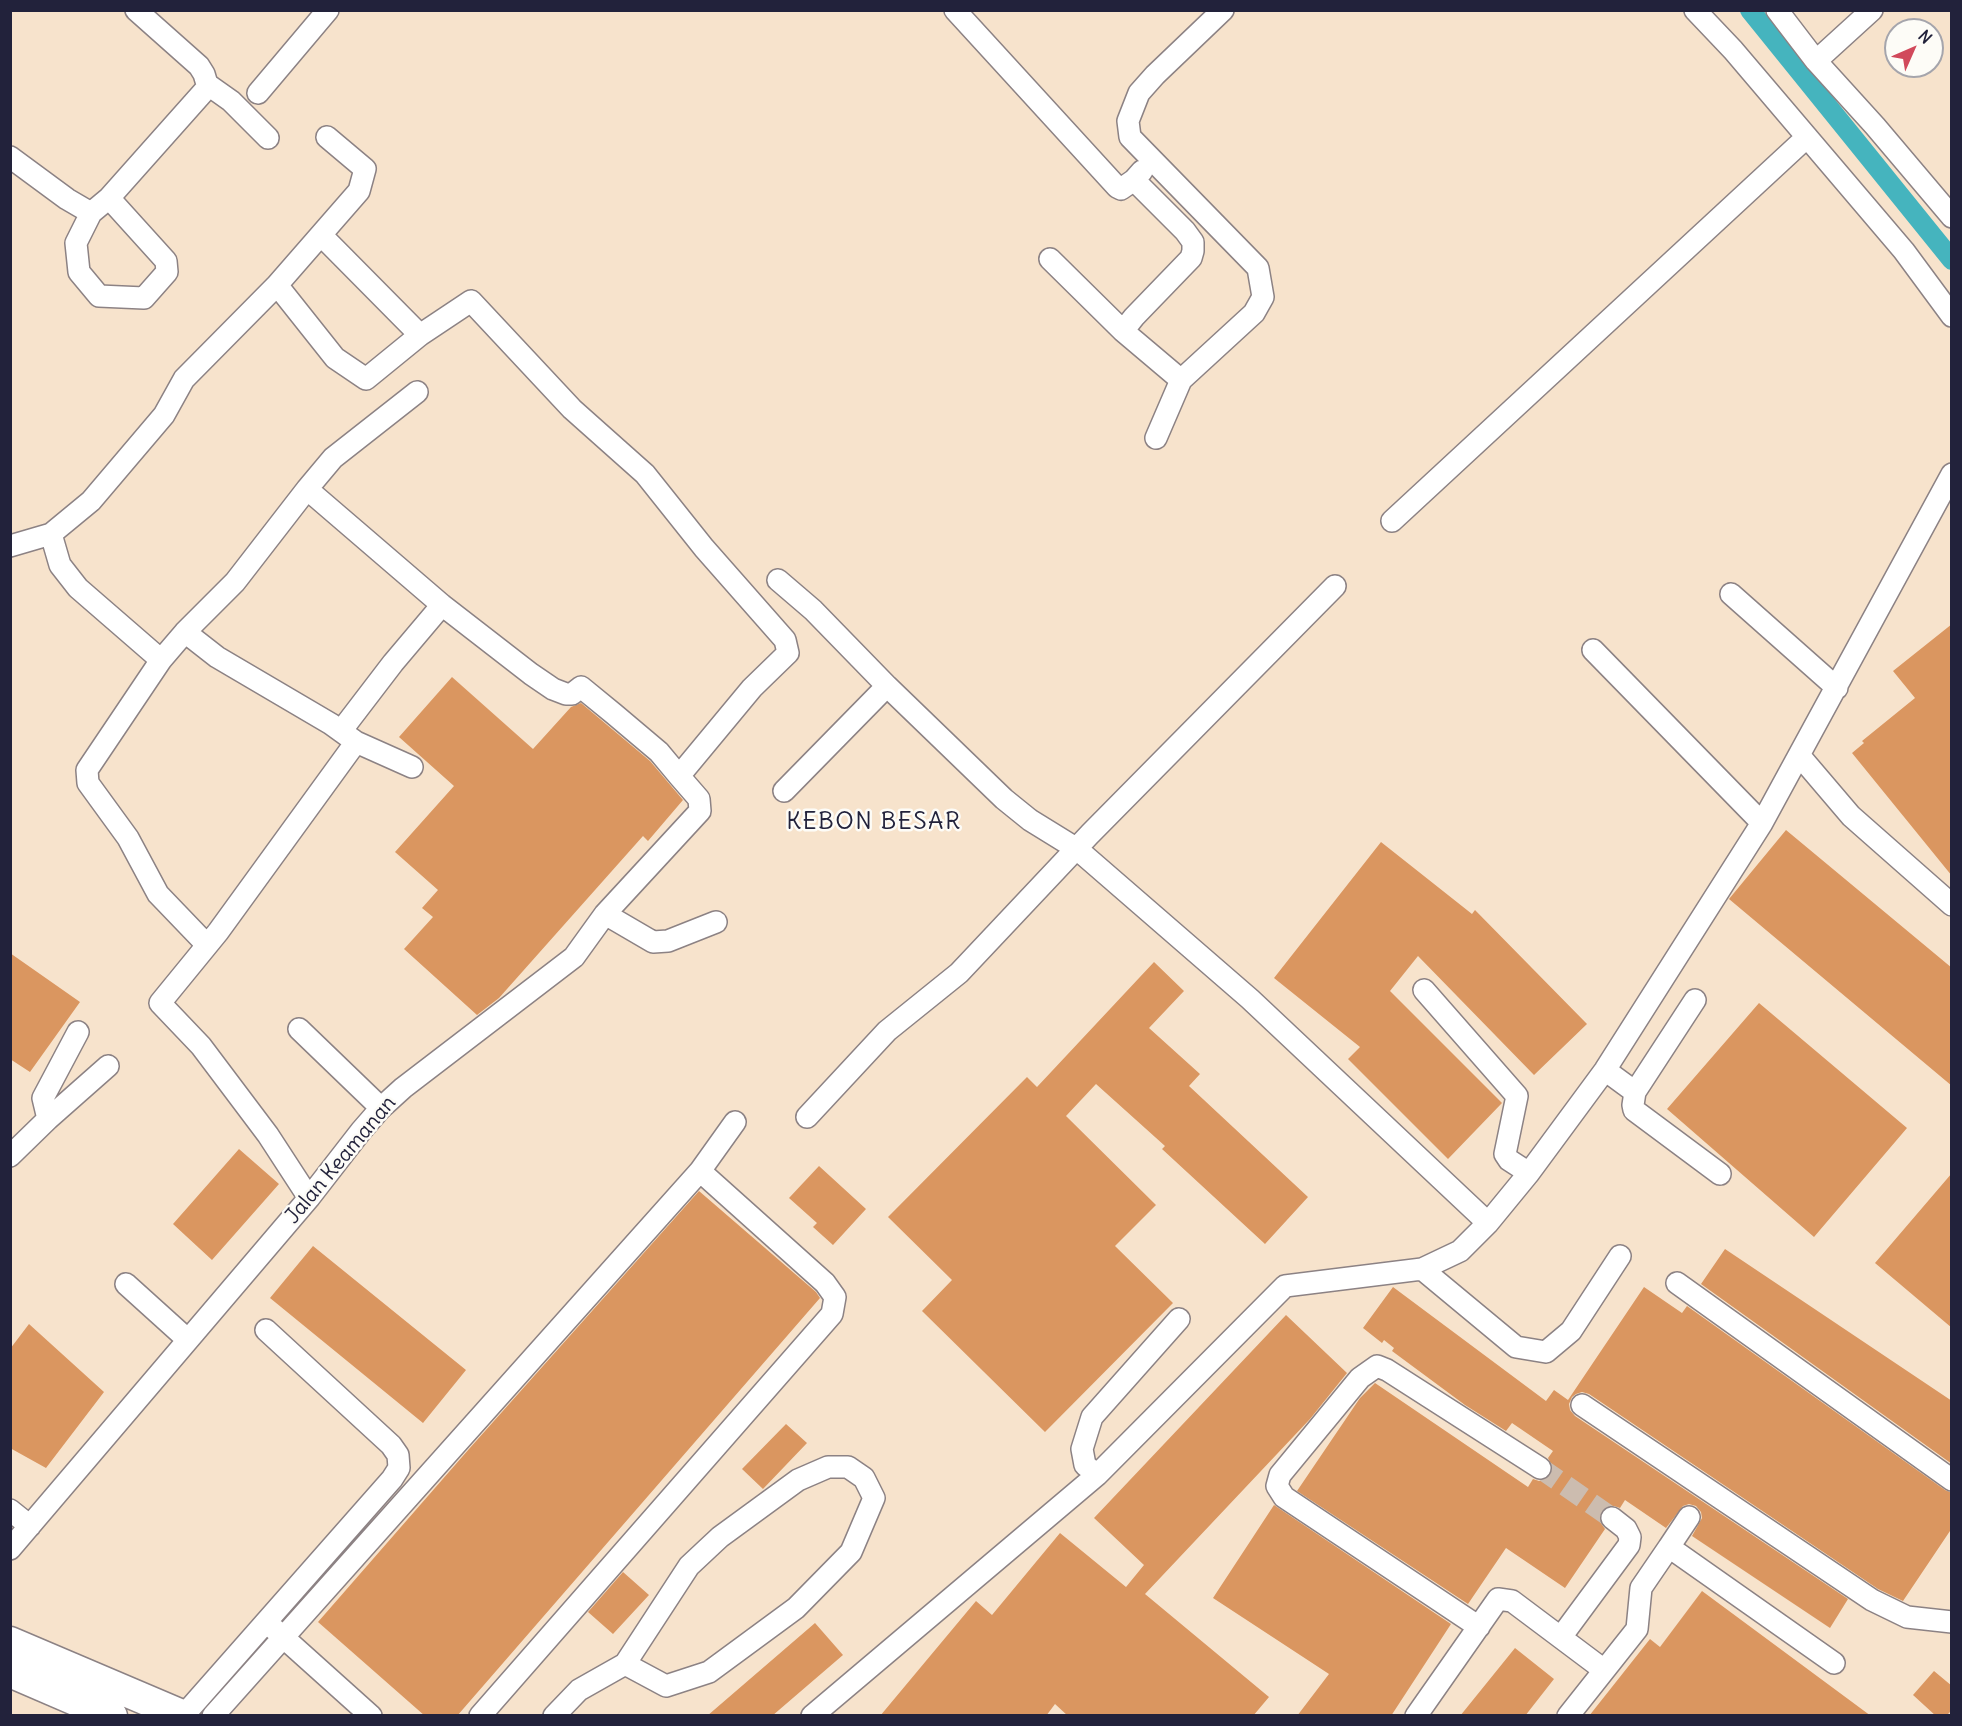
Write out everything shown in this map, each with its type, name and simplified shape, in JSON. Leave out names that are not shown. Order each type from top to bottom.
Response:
[{"type":"highway","points":[[10,1642],[184,1715]]},
{"type":"highway","points":[[10,1672],[74,1708],[112,1716]]},
{"type":"street","points":[[109,198],[166,261],[167,272],[144,298],[99,296],[79,272],[76,243],[91,213],[109,198],[206,89],[207,84],[199,66],[136,10]]},
{"type":"street","points":[[258,93],[328,10]]},
{"type":"street","points":[[956,10],[1118,187],[1121,189],[1134,180],[1152,160]]},
{"type":"street","points":[[1156,438],[1181,380],[1254,313],[1263,297],[1258,268],[1130,137],[1128,120],[1139,93],[1223,10]]},
{"type":"street","points":[[1695,10],[1733,50],[1904,251],[1952,316]]},
{"type":"street","points":[[1777,10],[1816,61],[1875,126],[1952,218]]},
{"type":"street","points":[[1816,61],[1872,10]]},
{"type":"street","points":[[207,84],[231,101],[268,138]]},
{"type":"street","points":[[10,546],[51,534],[90,501],[164,415],[184,379],[277,285],[359,191],[365,169],[327,137]]},
{"type":"street","points":[[1392,521],[1807,137]]},
{"type":"street","points":[[10,157],[67,200],[91,213]]},
{"type":"street","points":[[1123,331],[1191,258],[1193,251],[1193,242],[1185,231],[1134,180]]},
{"type":"street","points":[[321,236],[420,335]]},
{"type":"street","points":[[1050,259],[1123,331],[1181,380]]},
{"type":"street","points":[[277,285],[335,358],[366,379],[420,335],[471,301],[572,409],[645,474],[704,548],[785,640],[788,653],[752,688],[679,776]]},
{"type":"street","points":[[207,945],[158,894],[128,838],[88,783],[87,770],[161,660],[185,632],[235,582],[333,458],[417,392]]},
{"type":"street","points":[[812,1716],[1097,1475],[1285,1286],[1422,1269],[1460,1251],[1488,1223],[1529,1173],[1605,1070],[1762,823],[1952,474]]},
{"type":"street","points":[[307,489],[442,605],[393,663],[349,736],[207,945],[160,1003],[201,1046],[267,1135],[309,1198]]},
{"type":"street","points":[[51,534],[60,565],[78,588],[161,660]]},
{"type":"street","points":[[778,580],[813,610],[887,686],[1004,799],[1030,820],[1077,849],[1250,999],[1488,1223]]},
{"type":"street","points":[[807,1117],[887,1031],[959,973],[1090,834],[1335,586]]},
{"type":"street","points":[[1731,594],[1837,688]]},
{"type":"street","name":"Jalan Keamanan","points":[[10,1550],[309,1198],[381,1108],[403,1088],[574,957],[605,914],[700,812],[699,799],[659,753],[581,687],[572,694],[566,694],[553,688],[531,674],[442,605]]},
{"type":"street","points":[[185,632],[217,657],[349,736],[412,767]]},
{"type":"street","points":[[1593,650],[1762,823]]},
{"type":"street","points":[[784,791],[887,686]]},
{"type":"street","points":[[1799,755],[1851,816],[1952,904]]},
{"type":"street","points":[[605,914],[653,942],[668,941],[716,922]]},
{"type":"street","points":[[1424,990],[1518,1095],[1504,1154],[1529,1173]]},
{"type":"street","points":[[1695,1000],[1635,1092],[1633,1105],[1634,1110],[1720,1174]]},
{"type":"street","points":[[299,1029],[381,1108]]},
{"type":"street","points":[[48,1119],[43,1098],[78,1032]]},
{"type":"street","points":[[10,1156],[108,1066]]},
{"type":"street","points":[[1605,1070],[1635,1092]]},
{"type":"street","points":[[213,1716],[700,1171],[735,1122]]},
{"type":"street","points":[[480,1716],[832,1314],[835,1297],[825,1283],[700,1171]]},
{"type":"street","points":[[1422,1269],[1516,1347],[1546,1352],[1571,1331],[1620,1256]]},
{"type":"street","points":[[1677,1283],[1952,1480]]},
{"type":"street","points":[[126,1284],[188,1340]]},
{"type":"street","points":[[1097,1475],[1085,1465],[1082,1449],[1092,1417],[1179,1319]]},
{"type":"street","points":[[184,1715],[392,1479],[399,1468],[398,1455],[391,1445],[266,1330]]},
{"type":"street","points":[[1479,1627],[1284,1497],[1277,1486],[1280,1475],[1360,1378],[1377,1366],[1387,1370],[1540,1468]]},
{"type":"street","points":[[1582,1405],[1872,1600],[1907,1617],[1952,1622]]},
{"type":"street","points":[[554,1716],[579,1690],[625,1664],[689,1566],[720,1537],[798,1480],[828,1467],[848,1467],[864,1478],[874,1498],[851,1552],[796,1608],[709,1672],[666,1686],[625,1664]]},
{"type":"street","points":[[10,1510],[30,1526]]},
{"type":"street","points":[[1568,1716],[1636,1629],[1641,1588],[1689,1517]]},
{"type":"street","points":[[1561,1637],[1629,1545],[1630,1537],[1626,1529],[1612,1518]]},
{"type":"street","points":[[1669,1547],[1834,1663]]},
{"type":"street","points":[[1416,1716],[1497,1599],[1512,1601],[1604,1670]]},
{"type":"street","points":[[266,1622],[371,1716]]},
{"type":"building","points":[[1952,624],[1952,876],[1852,753],[1864,743],[1862,741],[1915,698],[1893,671]]},
{"type":"building","points":[[452,677],[533,749],[571,707],[581,703],[650,761],[683,800],[648,841],[643,836],[499,998],[477,1015],[404,949],[433,917],[422,908],[438,890],[395,852],[454,786],[399,737]]},
{"type":"building","points":[[1786,830],[1952,968],[1952,1086],[1729,899]]},
{"type":"building","points":[[1381,842],[1472,914],[1475,910],[1587,1024],[1534,1075],[1418,956],[1390,991],[1502,1103],[1448,1159],[1348,1059],[1360,1047],[1274,978]]},
{"type":"building","points":[[10,953],[80,1002],[30,1072],[10,1059]]},
{"type":"building","points":[[1154,962],[1184,991],[1149,1028],[1200,1074],[1189,1086],[1308,1197],[1265,1244],[1162,1149],[1165,1146],[1096,1084],[1066,1116],[1156,1205],[1115,1246],[1173,1303],[1045,1432],[922,1311],[952,1280],[888,1217],[1027,1077],[1037,1087]]},
{"type":"building","points":[[1759,1003],[1907,1128],[1814,1237],[1667,1109]]},
{"type":"building","points":[[239,1149],[279,1184],[212,1260],[173,1224]]},
{"type":"building","points":[[819,1166],[866,1209],[833,1245],[813,1227],[817,1223],[789,1198]]},
{"type":"building","points":[[1952,1173],[1952,1328],[1875,1263]]},
{"type":"building","points":[[699,1191],[816,1292],[820,1298],[457,1716],[425,1716],[318,1622]]},
{"type":"building","points":[[313,1246],[466,1370],[423,1423],[270,1298]]},
{"type":"building","points":[[1725,1249],[1952,1401],[1952,1464],[1701,1284]]},
{"type":"building","points":[[1393,1287],[1546,1401],[1554,1390],[1568,1400],[1644,1287],[1682,1313],[1687,1306],[1952,1493],[1952,1528],[1903,1601],[1878,1589],[1589,1394],[1582,1392],[1572,1397],[1569,1404],[1575,1416],[1848,1599],[1830,1628],[1692,1536],[1702,1518],[1696,1506],[1689,1504],[1683,1506],[1666,1528],[1625,1500],[1620,1508],[1608,1506],[1602,1511],[1600,1522],[1605,1529],[1565,1588],[1506,1548],[1468,1604],[1297,1491],[1360,1398],[1375,1383],[1528,1487],[1533,1479],[1545,1480],[1551,1474],[1553,1468],[1548,1458],[1553,1451],[1512,1423],[1506,1431],[1465,1405],[1392,1351],[1394,1348],[1384,1340],[1382,1343],[1363,1328]]},
{"type":"building","points":[[1286,1315],[1347,1373],[1310,1419],[1145,1594],[1269,1697],[1253,1716],[1068,1716],[1055,1704],[1046,1716],[880,1716],[976,1601],[992,1615],[1060,1533],[1126,1587],[1144,1565],[1094,1518]]},
{"type":"building","points":[[29,1324],[104,1392],[46,1468],[10,1448],[10,1349]]},
{"type":"building","points":[[786,1424],[807,1443],[763,1489],[742,1469]]},
{"type":"building","points":[[1274,1505],[1451,1624],[1391,1716],[1297,1716],[1329,1674],[1213,1598]]},
{"type":"building","points":[[623,1572],[649,1595],[613,1634],[588,1612]]},
{"type":"building","points":[[1702,1591],[1871,1716],[1589,1716],[1650,1639],[1660,1647]]},
{"type":"building","points":[[815,1623],[843,1655],[772,1716],[707,1716]]},
{"type":"building","points":[[1515,1648],[1554,1679],[1525,1716],[1460,1716]]},
{"type":"building","points":[[1934,1671],[1952,1686],[1952,1710],[1946,1716],[1936,1716],[1913,1695]]},
{"type":"waterway","points":[[1750,10],[1952,260]]},
{"type":"tunnel","points":[[1540,1468],[1612,1518]]},
{"type":"district","name":"KEBON BESAR","points":[[874,822]]}]
